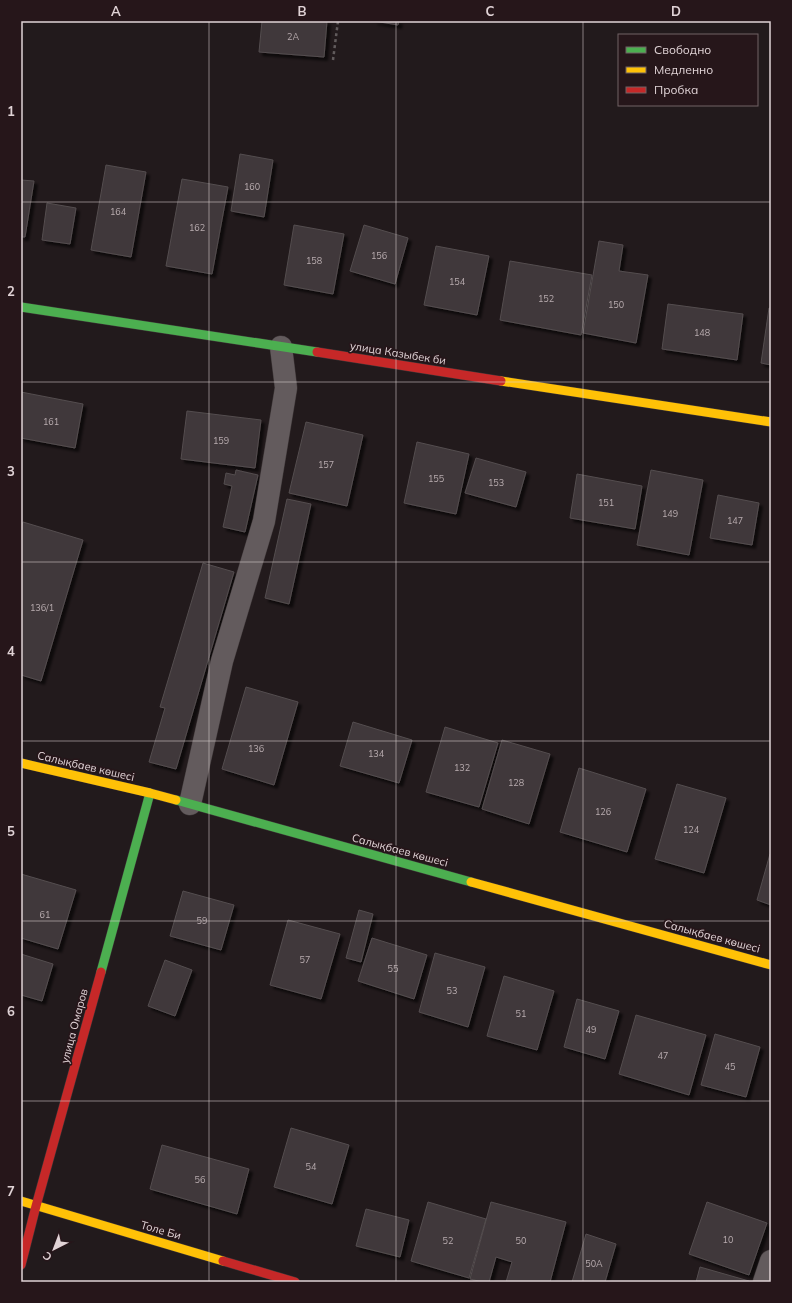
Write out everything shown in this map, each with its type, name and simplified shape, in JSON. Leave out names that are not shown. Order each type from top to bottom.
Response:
[{"type":"street","name":"улица Казыбек би","points":[[21,307],[771,422]]},
{"type":"street","points":[[190,804],[222,661],[264,521],[286,388],[281,347]]},
{"type":"street","name":"Салықбаев көшесі","points":[[21,763],[150,793],[771,964]]},
{"type":"street","name":"улица Омаров","points":[[21,1265],[150,793]]},
{"type":"street","name":"Толе Би","points":[[21,1201],[295,1282]]},
{"type":"street","points":[[764,1282],[771,1261]]},
{"type":"path","points":[[333,60],[338,21]]},
{"type":"building","points":[[262,21],[327,21],[324,57],[259,52]]},
{"type":"building","points":[[374,21],[399,21],[398,25]]},
{"type":"building","points":[[240,154],[273,160],[264,217],[231,211]]},
{"type":"building","points":[[106,165],[146,172],[131,257],[91,250]]},
{"type":"building","points":[[182,179],[228,187],[212,274],[166,266]]},
{"type":"building","points":[[21,180],[34,181],[25,237],[21,237]]},
{"type":"building","points":[[47,203],[76,208],[70,244],[42,240]]},
{"type":"building","points":[[294,225],[344,234],[333,294],[284,285]]},
{"type":"building","points":[[364,225],[408,238],[395,284],[350,271]]},
{"type":"building","points":[[599,241],[623,245],[619,271],[648,275],[636,343],[583,333]]},
{"type":"building","points":[[436,246],[489,256],[477,315],[424,305]]},
{"type":"building","points":[[510,261],[592,275],[581,335],[500,320]]},
{"type":"building","points":[[668,304],[743,314],[737,360],[662,349]]},
{"type":"building","points":[[769,308],[771,308],[771,365],[761,363]]},
{"type":"building","points":[[21,392],[83,404],[75,448],[21,438]]},
{"type":"building","points":[[187,411],[261,420],[255,468],[181,459]]},
{"type":"building","points":[[306,422],[363,435],[347,506],[289,493]]},
{"type":"building","points":[[417,442],[469,454],[456,514],[404,503]]},
{"type":"building","points":[[476,458],[526,472],[516,507],[465,493]]},
{"type":"building","points":[[236,470],[258,475],[245,532],[223,527],[232,486],[224,484],[226,473],[235,475]]},
{"type":"building","points":[[651,470],[703,480],[689,555],[637,545]]},
{"type":"building","points":[[577,474],[642,486],[635,529],[570,518]]},
{"type":"building","points":[[718,495],[759,503],[752,545],[710,538]]},
{"type":"building","points":[[287,499],[311,504],[289,604],[265,598]]},
{"type":"building","points":[[23,522],[83,540],[41,681],[21,675],[21,528]]},
{"type":"building","points":[[203,563],[234,572],[176,769],[149,762],[165,708],[160,707]]},
{"type":"building","points":[[246,687],[298,702],[274,785],[222,769]]},
{"type":"building","points":[[353,722],[412,740],[399,783],[340,766]]},
{"type":"building","points":[[445,727],[498,743],[479,807],[426,792]]},
{"type":"building","points":[[502,740],[550,754],[529,824],[482,809]]},
{"type":"building","points":[[579,768],[646,789],[627,852],[560,832]]},
{"type":"building","points":[[677,784],[726,798],[704,873],[655,859]]},
{"type":"building","points":[[770,854],[771,855],[771,905],[757,900]]},
{"type":"building","points":[[21,874],[76,890],[58,949],[21,938]]},
{"type":"building","points":[[183,891],[234,905],[221,950],[170,936]]},
{"type":"building","points":[[359,910],[373,914],[361,962],[346,958]]},
{"type":"building","points":[[288,920],[340,934],[321,999],[270,985]]},
{"type":"building","points":[[372,938],[427,955],[414,999],[358,981]]},
{"type":"building","points":[[435,953],[485,967],[468,1027],[419,1012]]},
{"type":"building","points":[[21,954],[53,964],[42,1001],[21,995]]},
{"type":"building","points":[[165,960],[192,970],[175,1016],[148,1006]]},
{"type":"building","points":[[504,976],[554,991],[537,1050],[487,1036]]},
{"type":"building","points":[[577,999],[619,1011],[605,1059],[564,1047]]},
{"type":"building","points":[[636,1015],[706,1035],[689,1095],[619,1074]]},
{"type":"building","points":[[715,1034],[760,1047],[746,1097],[701,1085]]},
{"type":"building","points":[[291,1128],[349,1145],[332,1204],[274,1187]]},
{"type":"building","points":[[162,1145],[249,1169],[237,1214],[150,1189]]},
{"type":"building","points":[[428,1202],[486,1219],[469,1278],[411,1261]]},
{"type":"building","points":[[491,1202],[566,1222],[550,1282],[506,1282],[512,1262],[496,1257],[489,1282],[470,1279]]},
{"type":"building","points":[[707,1202],[767,1223],[749,1275],[689,1254]]},
{"type":"building","points":[[366,1209],[409,1220],[400,1257],[356,1246]]},
{"type":"building","points":[[586,1234],[616,1244],[605,1282],[572,1282]]},
{"type":"building","points":[[700,1267],[749,1281],[749,1282],[696,1282]]},
{"type":"traffic: fast","points":[[21,307],[317,352]]},
{"type":"traffic: fast","points":[[101,972],[150,793]]},
{"type":"traffic: fast","points":[[176,800],[471,882]]},
{"type":"traffic: slow","points":[[501,381],[771,422]]},
{"type":"traffic: slow","points":[[21,763],[176,800]]},
{"type":"traffic: slow","points":[[471,882],[771,965]]},
{"type":"traffic: slow","points":[[21,1201],[223,1261]]},
{"type":"traffic: jam","points":[[317,352],[501,381]]},
{"type":"traffic: jam","points":[[21,1265],[101,972]]},
{"type":"traffic: jam","points":[[223,1261],[295,1282]]}]
